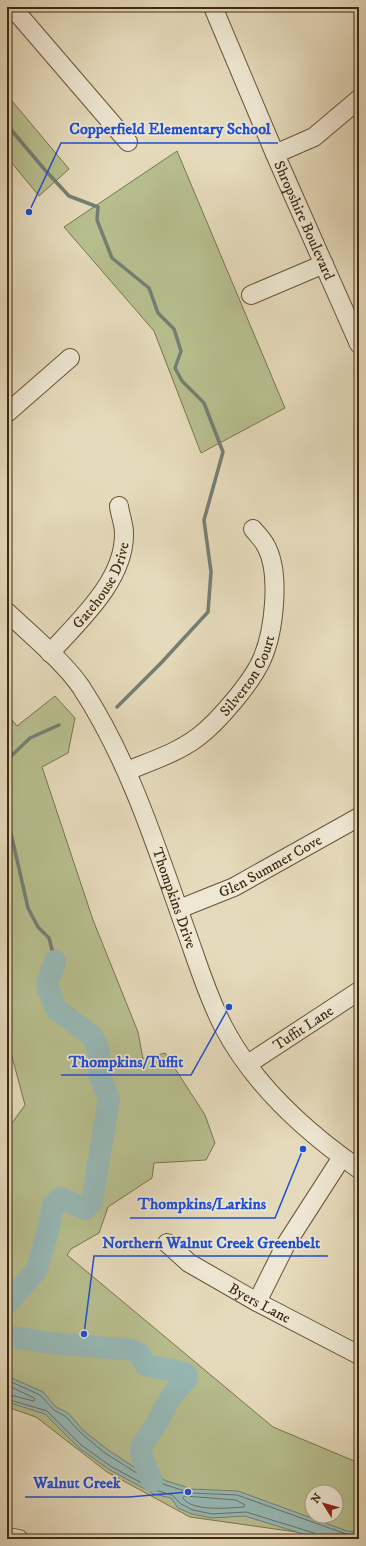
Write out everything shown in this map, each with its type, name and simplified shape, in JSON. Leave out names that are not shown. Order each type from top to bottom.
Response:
[{"type":"street","points":[[12,7],[128,142]]},
{"type":"street","name":"Shropshire Boulevard","points":[[213,7],[275,154],[359,344]]},
{"type":"street","points":[[275,154],[314,137],[359,99]]},
{"type":"street","points":[[251,295],[324,264]]},
{"type":"street","points":[[7,413],[70,358]]},
{"type":"street","name":"Gatehouse Drive","points":[[50,653],[97,600],[105,589],[118,563],[124,533],[119,506]]},
{"type":"street","name":"Silverton Court","points":[[127,771],[176,751],[199,736],[242,690],[262,660],[271,629],[274,596],[272,565],[266,546],[253,529]]},
{"type":"street","name":"Thompkins Drive","points":[[7,612],[50,653],[79,685],[101,720],[127,771],[179,909],[204,981],[222,1025],[248,1064],[273,1095],[304,1126],[359,1169]]},
{"type":"street","name":"Glen Summer Cove","points":[[179,909],[234,888],[359,817]]},
{"type":"street","name":"Tuffit Lane","points":[[248,1064],[359,991]]},
{"type":"street","points":[[257,1302],[286,1244],[342,1157]]},
{"type":"street","name":"Byers Lane","points":[[167,1243],[189,1263],[257,1302],[359,1355]]},
{"type":"street","points":[[7,1537],[19,1539]]},
{"type":"green space","points":[[7,95],[69,169],[39,196],[7,157]]},
{"type":"green space","points":[[177,151],[285,408],[201,453],[154,331],[64,227]]},
{"type":"green space","points":[[55,696],[75,718],[68,753],[42,767],[93,920],[138,1032],[143,1059],[165,1053],[205,1115],[215,1143],[206,1160],[154,1163],[152,1178],[108,1207],[99,1233],[71,1249],[67,1255],[273,1427],[359,1463],[359,1539],[346,1539],[190,1517],[107,1472],[36,1417],[7,1407],[7,1130],[25,1105],[7,1038],[7,714],[17,726]]},
{"type":"water","points":[[7,1376],[43,1392],[56,1407],[68,1413],[84,1431],[108,1450],[137,1469],[192,1489],[238,1491],[304,1515],[304,1524],[328,1524],[347,1531],[359,1532],[359,1539],[319,1539],[245,1516],[212,1518],[192,1514],[178,1508],[171,1498],[154,1494],[110,1470],[79,1448],[45,1414],[7,1402]]},
{"type":"waterway","points":[[7,125],[69,196],[98,207],[97,220],[112,258],[149,288],[158,313],[174,329],[181,351],[175,368],[182,381],[204,403],[223,452],[204,520],[211,572],[208,612],[161,663],[117,707]]},
{"type":"waterway","points":[[7,760],[30,738],[59,725]]},
{"type":"waterway","points":[[7,816],[28,908],[38,927],[49,938],[55,961]]},
{"type":"waterway","points":[[7,1303],[36,1271],[48,1231],[53,1205],[61,1198],[85,1209],[92,1202],[109,1099],[99,1074],[99,1051],[92,1036],[56,1009],[47,985],[55,961]]},
{"type":"waterway","points":[[7,1336],[51,1343],[132,1350],[140,1354],[145,1365],[186,1374],[187,1379],[173,1394],[162,1413]]},
{"type":"waterway","points":[[152,1481],[141,1455],[141,1447],[159,1420]]},
{"type":"place","name":"Copperfield Elementary School","points":[[29,212]]},
{"type":"place","name":"Thompkins/Tuffit","points":[[229,1007]]},
{"type":"place","name":"Thompkins/Larkins","points":[[303,1149]]},
{"type":"place","name":"Northern Walnut Creek Greenbelt","points":[[84,1334]]},
{"type":"place","name":"Walnut Creek","points":[[188,1492]]}]
